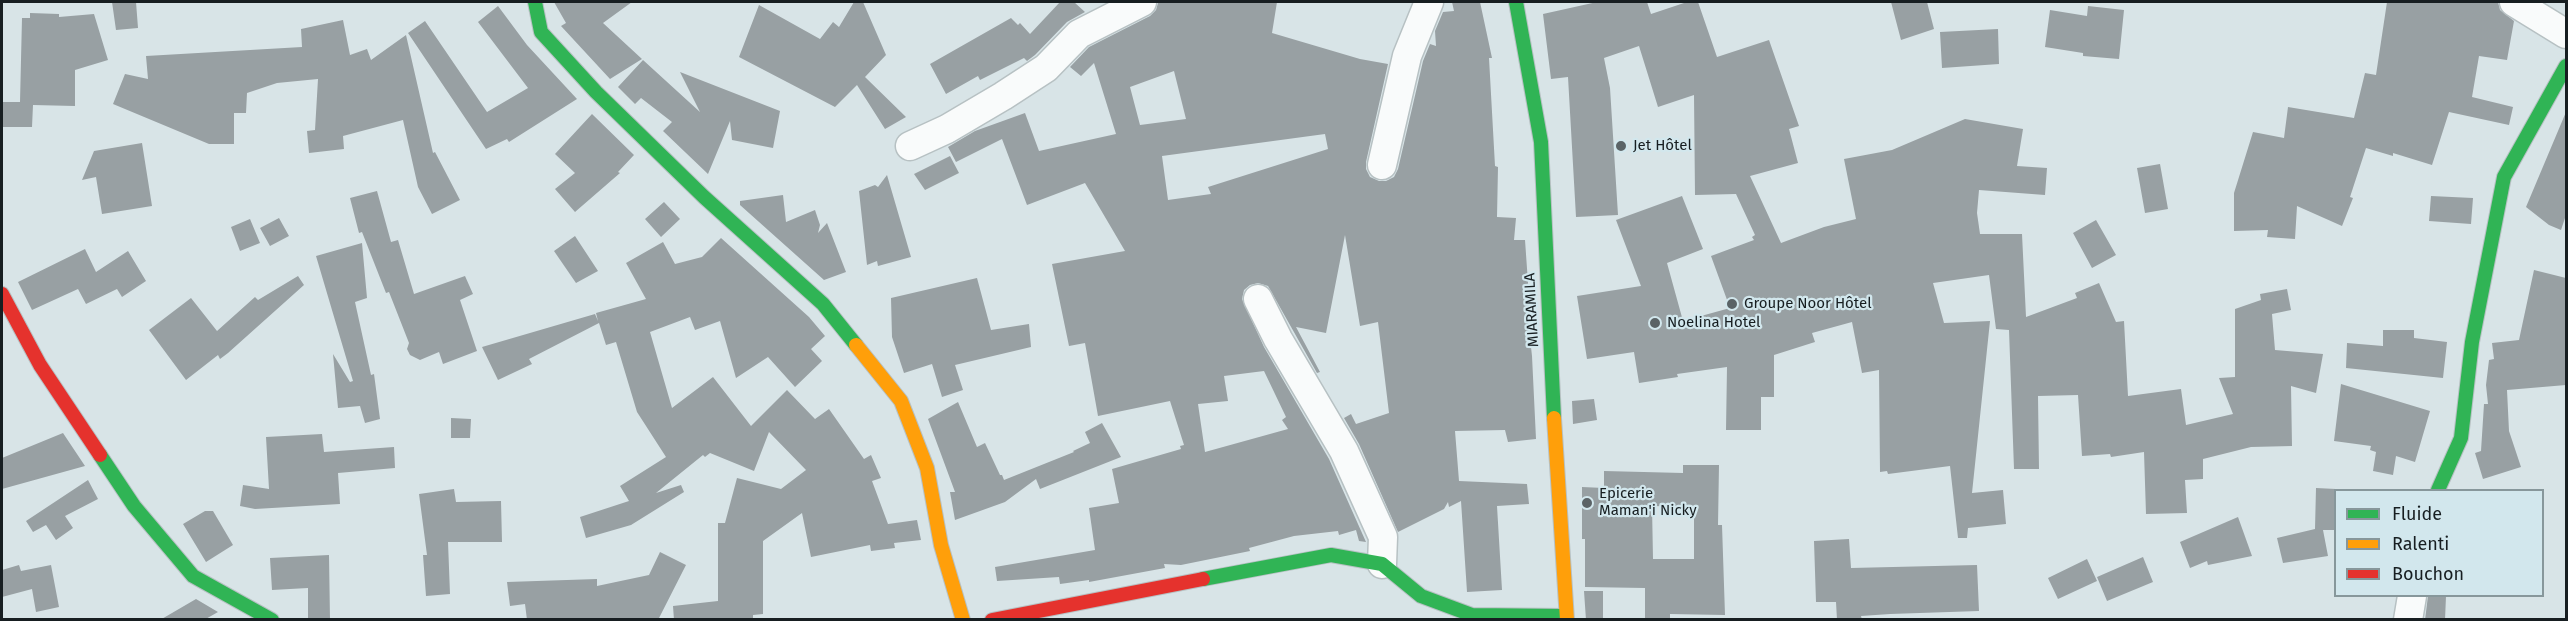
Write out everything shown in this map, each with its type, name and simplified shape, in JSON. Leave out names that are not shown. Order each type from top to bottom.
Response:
[{"type":"street","points":[[535,2],[541,32],[596,92],[704,197],[823,304],[902,401],[927,468],[941,545],[963,620]]},
{"type":"street","points":[[910,146],[947,129],[1003,96],[1046,68],[1079,34],[1142,2]]},
{"type":"street","points":[[1382,165],[1407,56],[1429,2]]},
{"type":"street","name":"MIARAMILA","points":[[1516,2],[1541,141],[1556,467],[1566,617]]},
{"type":"street","points":[[2514,2],[2566,34]]},
{"type":"street","points":[[2438,489],[2461,438],[2472,342],[2504,177],[2566,66]]},
{"type":"street","points":[[2,294],[40,365],[134,506],[193,576],[272,620]]},
{"type":"street","points":[[1258,299],[1278,339],[1344,451],[1383,537],[1382,564]]},
{"type":"street","points":[[992,620],[1331,555],[1382,564],[1421,596],[1472,615],[1566,617]]},
{"type":"street","points":[[2408,620],[2412,597]]},
{"type":"building","points":[[112,2],[136,2],[138,28],[116,30]]},
{"type":"building","points":[[554,2],[632,2],[603,23],[642,59],[610,79],[561,26],[566,23]]},
{"type":"building","points":[[854,2],[863,2],[886,55],[865,77],[906,117],[885,129],[857,85],[835,107],[739,57],[759,5],[820,39],[833,22],[839,27]]},
{"type":"building","points":[[1060,2],[1074,2],[1085,12],[1067,22],[1027,61],[1024,58],[980,80],[978,76],[946,94],[930,64],[1011,18],[1018,25],[1020,23],[1030,34]]},
{"type":"building","points":[[1277,2],[1272,33],[1360,59],[1388,64],[1366,162],[1366,169],[1370,177],[1386,181],[1394,177],[1398,169],[1423,61],[1430,44],[1436,46],[1435,31],[1443,12],[1454,11],[1452,2],[1480,2],[1492,58],[1489,58],[1495,166],[1498,167],[1497,217],[1516,218],[1514,240],[1525,240],[1530,311],[1527,311],[1532,356],[1536,439],[1508,442],[1505,430],[1455,431],[1459,481],[1527,484],[1529,504],[1497,506],[1502,590],[1467,592],[1461,501],[1449,507],[1448,502],[1444,509],[1398,532],[1359,444],[1344,418],[1351,414],[1356,424],[1389,413],[1378,322],[1360,326],[1345,235],[1326,333],[1296,327],[1320,372],[1317,373],[1268,286],[1258,283],[1250,285],[1244,290],[1242,299],[1264,347],[1329,459],[1366,542],[1359,541],[1356,530],[1339,535],[1338,531],[1294,536],[1249,548],[1250,551],[1181,565],[1164,564],[1165,568],[1089,582],[1089,580],[1060,584],[1059,577],[997,581],[995,567],[1095,550],[1089,508],[1119,503],[1112,469],[1181,449],[1180,446],[1184,445],[1170,401],[1098,416],[1085,343],[1069,346],[1052,264],[1125,251],[1085,183],[1027,205],[1002,139],[956,162],[948,147],[975,131],[1025,113],[1039,151],[1116,134],[1094,63],[1081,76],[1070,67],[1089,47],[1150,16],[1156,10],[1158,3]],"holes":[[[1174,71],[1186,119],[1140,125],[1130,87]],[[1325,134],[1328,149],[1208,187],[1211,194],[1168,200],[1162,156]],[[1264,371],[1286,417],[1282,420],[1288,429],[1205,452],[1198,404],[1228,401],[1224,376]]]},
{"type":"building","points":[[1597,2],[1647,2],[1651,14],[1687,2],[1698,2],[1717,57],[1769,40],[1799,126],[1789,129],[1798,163],[1750,176],[1781,243],[1824,227],[1856,219],[1844,159],[1892,150],[1965,119],[2023,129],[2017,166],[2047,168],[2045,195],[1979,190],[1977,213],[1980,234],[2022,234],[2026,317],[2077,298],[2075,293],[2099,283],[2116,322],[2124,321],[2128,396],[2181,389],[2186,425],[2233,414],[2219,378],[2235,377],[2235,309],[2261,300],[2260,294],[2287,289],[2291,310],[2272,314],[2275,350],[2323,354],[2316,393],[2291,386],[2292,446],[2251,447],[2203,459],[2203,479],[2185,480],[2187,513],[2146,514],[2144,452],[2111,457],[2110,454],[2082,456],[2078,395],[2038,396],[2039,469],[2014,469],[2009,330],[1996,329],[1989,275],[1933,283],[1944,323],[1990,321],[1972,493],[2003,490],[2006,524],[1968,528],[1967,538],[1958,538],[1950,466],[1888,474],[1887,471],[1880,472],[1879,370],[1862,373],[1852,322],[1812,333],[1815,342],[1774,355],[1774,397],[1761,397],[1761,430],[1726,430],[1727,367],[1677,374],[1678,377],[1639,383],[1634,352],[1587,359],[1577,296],[1641,286],[1616,220],[1682,196],[1703,249],[1667,263],[1683,321],[1730,308],[1711,256],[1754,240],[1752,237],[1755,235],[1736,194],[1695,195],[1694,95],[1658,107],[1639,46],[1604,58],[1610,88],[1618,215],[1576,217],[1568,77],[1551,79],[1543,14]]},
{"type":"building","points":[[1891,2],[1927,2],[1934,29],[1901,40]]},
{"type":"building","points":[[2387,2],[2498,2],[2500,10],[2514,21],[2507,60],[2479,56],[2472,97],[2513,107],[2509,125],[2449,112],[2432,165],[2393,153],[2393,156],[2366,148],[2350,197],[2353,198],[2342,226],[2297,206],[2295,239],[2267,237],[2268,230],[2234,231],[2234,193],[2253,132],[2284,138],[2288,107],[2354,118],[2365,73],[2376,75]]},
{"type":"building","points":[[498,6],[527,45],[577,99],[509,142],[507,139],[486,149],[408,33],[425,21],[487,112],[528,88],[478,22]]},
{"type":"building","points":[[2088,6],[2124,10],[2119,59],[2083,56],[2083,53],[2045,47],[2050,10],[2087,16]]},
{"type":"building","points":[[30,13],[59,14],[59,17],[94,14],[108,60],[75,70],[75,106],[33,105],[32,127],[2,127],[2,102],[20,102],[22,18],[30,18]]},
{"type":"building","points":[[343,20],[350,55],[367,49],[371,60],[406,35],[433,153],[435,152],[460,200],[432,214],[418,187],[403,120],[343,136],[344,149],[309,153],[307,131],[315,130],[318,79],[277,83],[247,93],[246,113],[234,113],[234,144],[209,144],[113,104],[125,74],[148,79],[146,56],[302,47],[301,29]]},
{"type":"building","points":[[1998,29],[1999,64],[1942,68],[1940,32]]},
{"type":"building","points":[[643,60],[700,112],[680,72],[780,111],[773,148],[732,140],[730,121],[708,174],[663,131],[672,122],[641,98],[635,104],[618,87]]},
{"type":"building","points":[[2566,112],[2566,215],[2561,230],[2549,225],[2526,207]]},
{"type":"building","points":[[592,114],[634,155],[618,172],[620,173],[575,212],[555,189],[575,173],[555,154]]},
{"type":"building","points":[[142,143],[152,206],[102,214],[96,177],[82,180],[94,151]]},
{"type":"building","points":[[950,156],[959,173],[925,190],[914,174]]},
{"type":"building","points":[[2160,164],[2168,209],[2145,213],[2137,168]]},
{"type":"building","points":[[887,175],[911,257],[878,266],[877,261],[867,265],[859,191],[875,185],[878,187]]},
{"type":"building","points":[[377,191],[391,242],[398,240],[414,294],[465,276],[473,294],[460,300],[477,351],[443,364],[439,352],[420,360],[410,355],[407,349],[409,343],[389,292],[386,293],[362,232],[359,233],[350,198]]},
{"type":"building","points":[[783,195],[786,222],[815,210],[820,225],[818,233],[827,223],[846,272],[824,280],[740,205],[740,201]]},
{"type":"building","points":[[2431,196],[2473,198],[2471,224],[2429,221]]},
{"type":"building","points":[[664,202],[680,219],[661,237],[645,219]]},
{"type":"building","points":[[279,218],[289,236],[270,246],[260,228]]},
{"type":"building","points":[[250,219],[260,243],[240,251],[231,227]]},
{"type":"building","points":[[2096,220],[2116,255],[2092,268],[2073,233]]},
{"type":"building","points":[[575,236],[598,271],[576,283],[554,251]]},
{"type":"building","points":[[721,238],[809,317],[825,336],[811,349],[822,361],[795,387],[768,357],[736,378],[720,321],[695,330],[690,317],[650,332],[672,408],[713,377],[751,426],[787,390],[815,419],[829,409],[864,459],[871,455],[881,478],[872,481],[888,524],[917,520],[921,540],[894,543],[895,548],[871,551],[870,545],[811,557],[802,513],[763,541],[763,614],[753,615],[753,620],[674,620],[673,606],[718,601],[718,523],[725,523],[737,478],[781,489],[806,470],[769,432],[754,471],[710,453],[705,457],[703,455],[656,493],[681,485],[684,492],[631,525],[586,538],[580,517],[629,501],[620,486],[666,457],[637,412],[616,342],[606,345],[599,323],[529,359],[532,364],[498,380],[482,347],[595,314],[598,321],[596,313],[646,299],[626,263],[663,242],[675,264],[702,257]]},
{"type":"building","points":[[362,243],[367,298],[355,302],[371,375],[374,374],[380,419],[365,423],[360,406],[338,408],[333,354],[350,382],[353,381],[316,256]]},
{"type":"building","points":[[85,249],[96,272],[128,251],[146,281],[122,297],[117,289],[86,304],[78,289],[32,310],[18,282]]},
{"type":"building","points":[[2534,270],[2566,278],[2566,385],[2507,390],[2509,431],[2521,467],[2483,479],[2475,453],[2481,451],[2484,404],[2488,404],[2486,385],[2489,360],[2494,359],[2492,343],[2519,340]]},
{"type":"building","points":[[298,276],[304,285],[228,353],[220,359],[218,355],[186,380],[149,330],[191,298],[217,331],[255,297],[258,300]]},
{"type":"building","points":[[977,278],[991,330],[1029,324],[1031,347],[955,365],[963,390],[942,397],[932,364],[904,373],[892,337],[891,298]]},
{"type":"building","points":[[2383,330],[2414,330],[2414,338],[2447,342],[2443,378],[2346,368],[2347,343],[2383,346]]},
{"type":"building","points":[[2341,384],[2430,411],[2415,462],[2396,456],[2393,475],[2373,471],[2376,452],[2370,450],[2371,446],[2334,441]]},
{"type":"building","points":[[1594,399],[1597,420],[1573,424],[1572,401]]},
{"type":"building","points":[[958,402],[977,447],[985,443],[1004,480],[1074,452],[1090,443],[1085,432],[1102,423],[1121,457],[1040,489],[1036,479],[1005,502],[955,520],[950,492],[955,492],[928,419]]},
{"type":"building","points":[[451,418],[471,419],[470,438],[451,438]]},
{"type":"building","points":[[63,433],[85,466],[2,489],[2,458]]},
{"type":"building","points":[[322,434],[324,452],[394,447],[395,468],[338,473],[340,504],[255,509],[240,506],[243,485],[269,489],[266,437]]},
{"type":"building","points":[[1683,465],[1719,465],[1718,525],[1722,525],[1725,615],[1670,614],[1670,620],[1645,620],[1645,588],[1585,587],[1582,487],[1604,488],[1604,471],[1683,473]],"holes":[[[1652,506],[1694,507],[1694,559],[1653,559]]]},
{"type":"building","points":[[88,480],[98,499],[65,516],[73,528],[56,540],[46,525],[33,532],[26,521]]},
{"type":"building","points":[[2316,488],[2336,489],[2334,489],[2334,530],[2323,530],[2328,556],[2283,563],[2277,538],[2315,529]]},
{"type":"building","points":[[454,489],[456,502],[501,501],[502,542],[448,542],[450,594],[426,596],[423,555],[427,555],[419,494]]},
{"type":"building","points":[[205,511],[213,511],[233,545],[206,562],[183,524]]},
{"type":"building","points":[[2238,517],[2252,556],[2208,565],[2207,561],[2190,568],[2180,542]]},
{"type":"building","points":[[1849,539],[1851,568],[1977,565],[1979,611],[1890,614],[1861,616],[1862,620],[1837,620],[1836,602],[1816,602],[1814,541]]},
{"type":"building","points":[[660,552],[686,565],[658,620],[527,620],[525,604],[510,606],[507,582],[597,579],[597,586],[649,575]]},
{"type":"building","points":[[329,555],[330,620],[308,620],[308,588],[272,590],[270,558]]},
{"type":"building","points":[[2143,557],[2153,582],[2107,601],[2097,577]]},
{"type":"building","points":[[2087,559],[2097,581],[2058,599],[2048,578]]},
{"type":"building","points":[[19,565],[21,571],[51,565],[59,607],[36,612],[32,589],[2,597],[2,570]]},
{"type":"building","points":[[1584,591],[1603,591],[1603,620],[1586,620]]},
{"type":"building","points":[[2428,597],[2446,597],[2445,620],[2425,620]]},
{"type":"building","points":[[196,599],[218,612],[204,620],[160,620]]},
{"type":"traffic: fast","points":[[535,2],[541,32],[596,92],[704,197],[823,304],[856,345]]},
{"type":"traffic: fast","points":[[1516,2],[1541,142],[1554,418]]},
{"type":"traffic: fast","points":[[2438,489],[2461,438],[2472,342],[2504,177],[2566,66]]},
{"type":"traffic: fast","points":[[100,455],[134,506],[193,576],[272,620]]},
{"type":"traffic: fast","points":[[1203,579],[1331,555],[1382,564],[1421,596],[1472,615],[1566,616]]},
{"type":"traffic: slow","points":[[856,345],[901,401],[927,468],[941,545],[963,620]]},
{"type":"traffic: slow","points":[[1554,418],[1567,620]]},
{"type":"traffic: jam","points":[[2,294],[40,365],[100,455]]},
{"type":"traffic: jam","points":[[992,620],[1203,579]]},
{"type":"place","name":"Jet Hôtel","points":[[1621,146]]},
{"type":"place","name":"Groupe Noor Hôtel","points":[[1732,304]]},
{"type":"place","name":"Noelina Hotel","points":[[1655,323]]},
{"type":"place","name":"Epicerie Maman'i Nicky","points":[[1587,503]]}]
